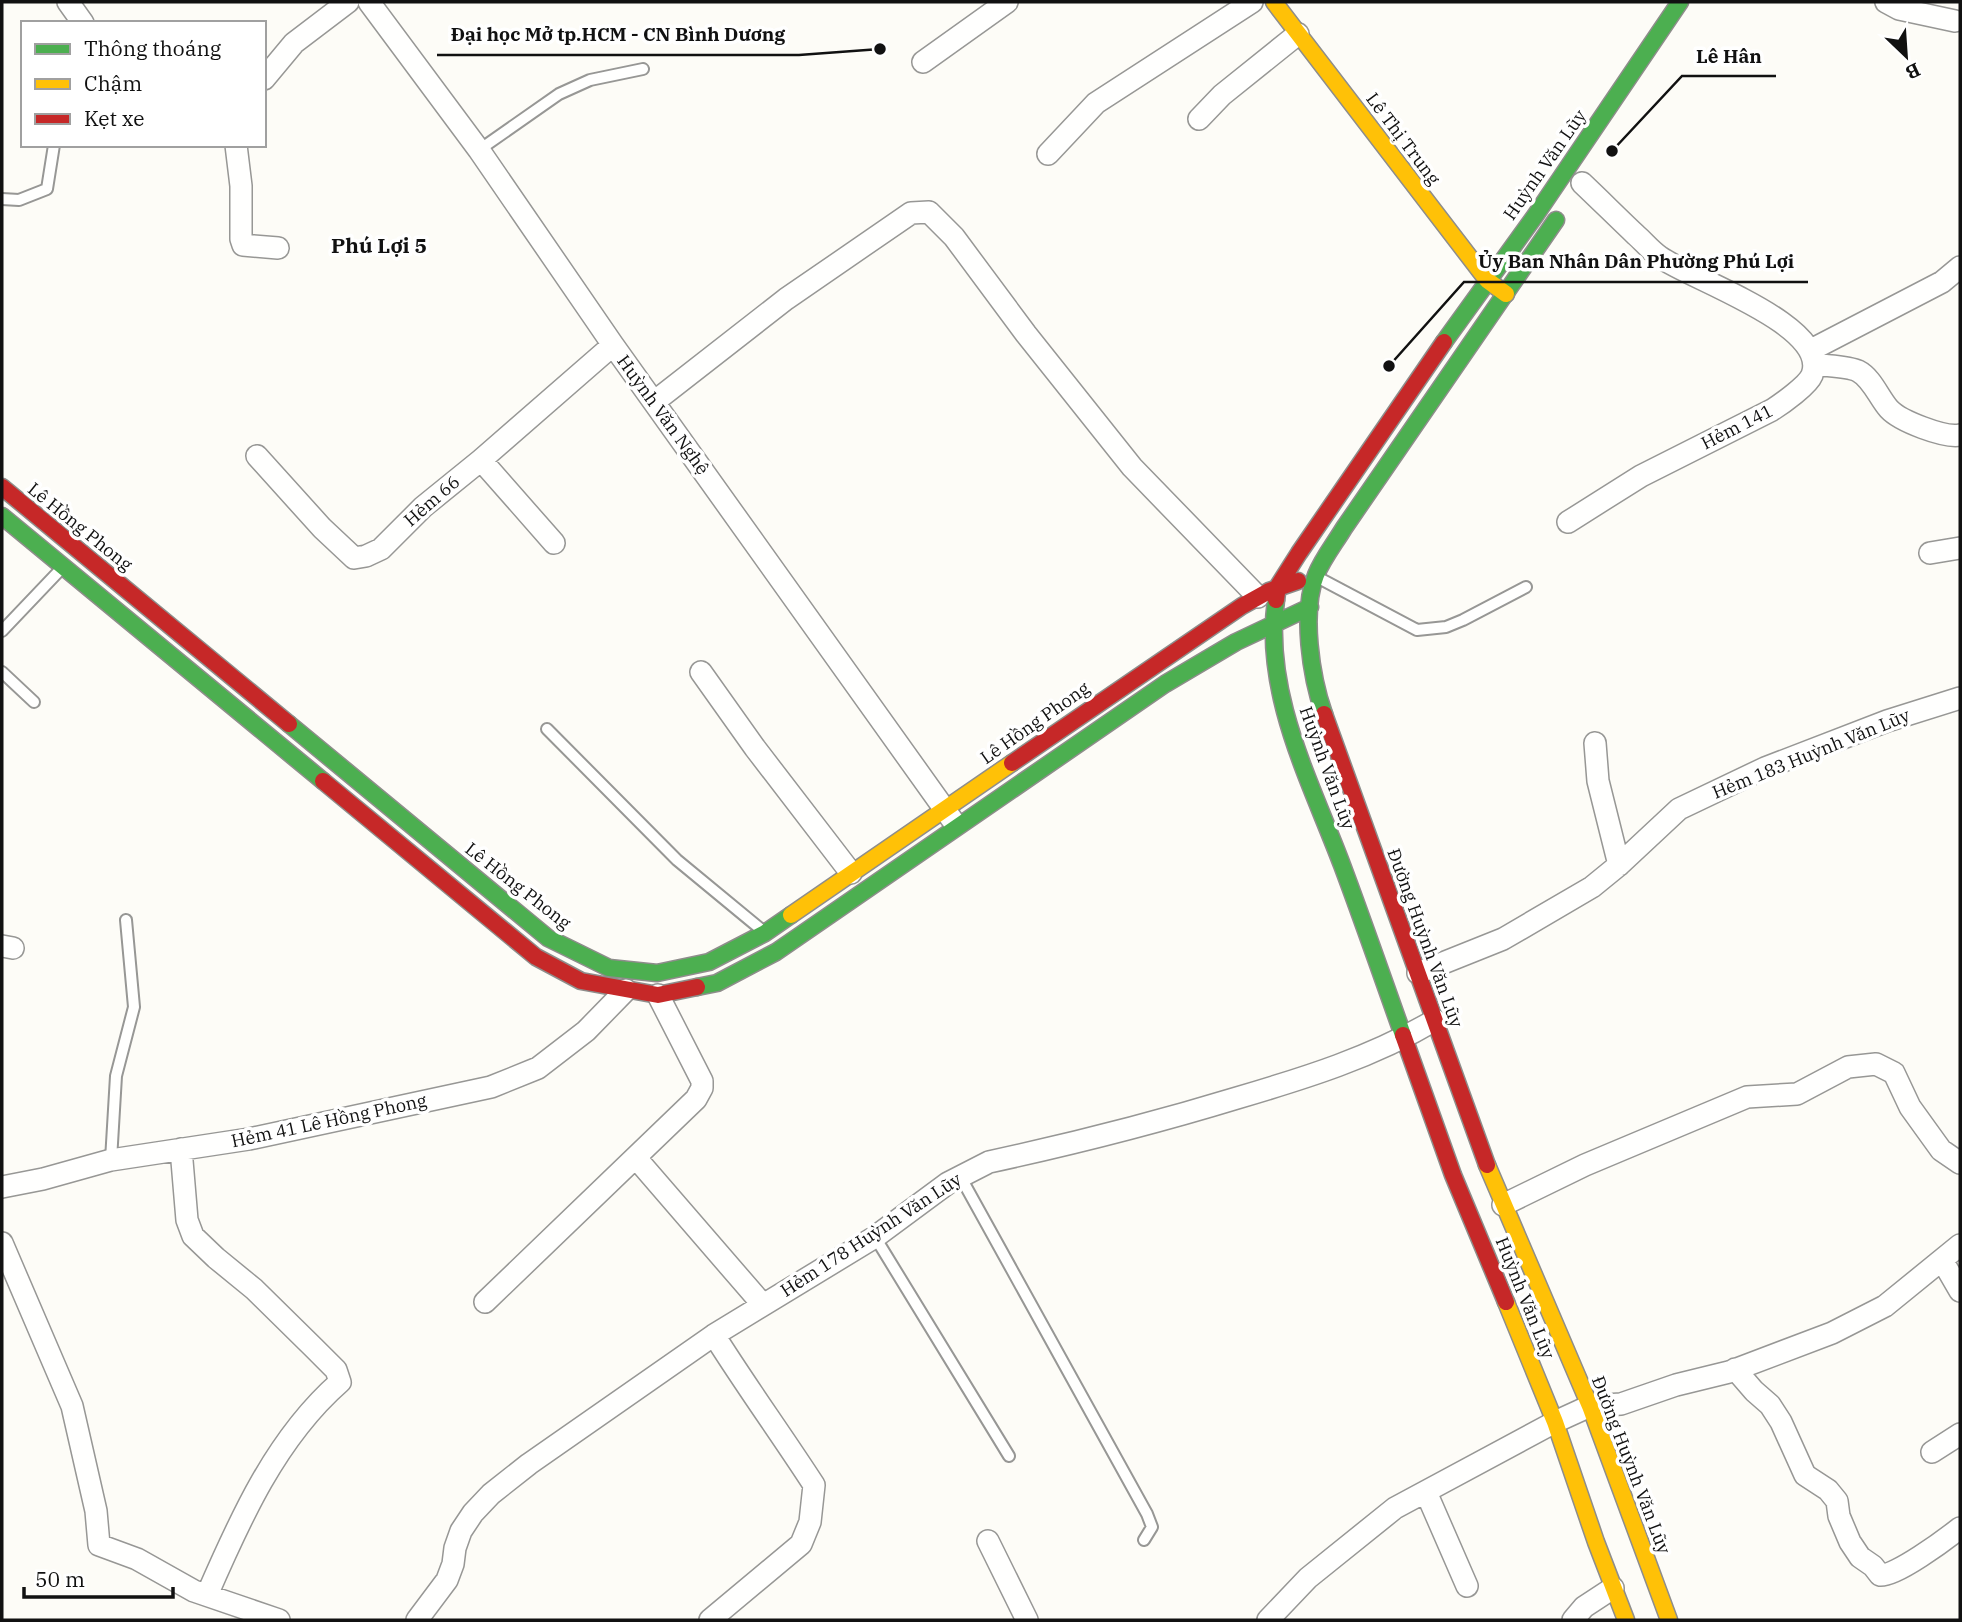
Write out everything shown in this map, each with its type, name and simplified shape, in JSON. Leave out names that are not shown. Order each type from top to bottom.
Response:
[{"type":"street","points":[[68,2],[82,21]]},
{"type":"street","points":[[266,77],[295,43],[348,2]]},
{"type":"street","name":"Huỳnh Văn Nghệ","points":[[369,2],[479,150],[654,402],[958,827]]},
{"type":"street","points":[[923,62],[1007,2]]},
{"type":"street","points":[[1048,154],[1096,103],[1251,2]]},
{"type":"street","name":"Lê Thị Trung","points":[[1274,2],[1487,280],[1506,294]]},
{"type":"street","name":"Huỳnh Văn Lũy","points":[[1626,1620],[1555,1422],[1453,1175],[1343,867],[1287,722],[1276,669],[1273,622],[1278,586],[1680,2]]},
{"type":"street","points":[[1886,2],[1899,9],[1955,21]]},
{"type":"street","points":[[1199,119],[1222,95],[1298,34]]},
{"type":"street","points":[[236,147],[243,245],[278,248]]},
{"type":"street","points":[[1506,294],[1578,189],[1660,258],[1791,328],[1812,357],[1858,371],[1890,410],[1910,422],[1953,436],[1960,435]]},
{"type":"street","points":[[654,402],[786,299],[911,213],[929,212],[954,237],[1132,467],[1258,597]]},
{"type":"street","points":[[1812,357],[1942,282],[1960,267]]},
{"type":"street","name":"Đường Huỳnh Văn Lũy","points":[[1506,294],[1344,528],[1316,576],[1310,607],[1319,699],[1478,1145],[1590,1406],[1669,1620]]},
{"type":"street","name":"Hẻm 66","points":[[257,456],[322,528],[354,558],[366,556],[381,549],[423,506],[481,460],[614,345]]},
{"type":"street","name":"Hẻm 141","points":[[1568,522],[1641,476],[1787,400],[1812,376],[1812,357]]},
{"type":"street","points":[[481,460],[554,543]]},
{"type":"street","name":"Lê Hồng Phong","points":[[2,487],[548,938],[609,968],[657,972],[709,962],[765,933],[1258,597],[1278,586],[1316,576]]},
{"type":"street","points":[[2,516],[536,957],[581,981],[658,995],[716,983],[776,952],[1116,716],[1203,660],[1273,622],[1310,607]]},
{"type":"street","points":[[1930,552],[1960,548]]},
{"type":"street","points":[[701,672],[755,748],[851,873]]},
{"type":"street","name":"Hẻm 183 Huỳnh Văn Lũy","points":[[1418,973],[1503,939],[1592,887],[1619,866],[1679,809],[1765,768],[1887,721],[1960,698]]},
{"type":"street","points":[[1595,743],[1598,781],[1619,866]]},
{"type":"street","name":"Hẻm 41 Lê Hồng Phong","points":[[2,1187],[111,1160],[250,1139],[491,1087],[538,1068],[586,1031],[626,990]]},
{"type":"street","points":[[485,1302],[636,1158],[695,1099],[702,1088],[702,1081],[658,995]]},
{"type":"street","name":"Hẻm 178 Huỳnh Văn Lũy","points":[[417,1620],[447,1580],[461,1531],[491,1494],[529,1464],[714,1335],[875,1237],[960,1176],[989,1163],[1181,1115],[1315,1075],[1403,1039],[1435,1020]]},
{"type":"street","points":[[1503,1205],[1585,1165],[1747,1097],[1797,1094],[1847,1067],[1876,1063],[1894,1073],[1910,1107],[1941,1150],[1960,1163]]},
{"type":"street","points":[[181,1149],[187,1220],[193,1236],[254,1289],[314,1348],[336,1370],[340,1382],[326,1394],[296,1432],[253,1494],[207,1595]]},
{"type":"street","points":[[636,1158],[763,1305]]},
{"type":"street","points":[[2,1243],[72,1406],[96,1511],[99,1545],[137,1559],[194,1591],[279,1620]]},
{"type":"street","points":[[1268,1620],[1308,1578],[1395,1508],[1590,1406],[1621,1404],[1735,1369],[1832,1333],[1885,1306],[1960,1245]]},
{"type":"street","points":[[1942,1260],[1960,1291]]},
{"type":"street","points":[[710,1620],[802,1544],[810,1522],[814,1485],[753,1398],[714,1335]]},
{"type":"street","points":[[1735,1369],[1770,1405],[1781,1422],[1805,1475],[1828,1490],[1837,1501],[1839,1516],[1850,1542],[1860,1557],[1880,1575],[1887,1576],[1900,1569],[1939,1545],[1960,1528]]},
{"type":"street","points":[[1932,1452],[1960,1434]]},
{"type":"street","points":[[1426,1492],[1467,1586]]},
{"type":"street","points":[[988,1541],[1027,1620]]},
{"type":"street","points":[[1573,1620],[1584,1607],[1613,1588]]},
{"type":"lane","points":[[479,150],[559,94],[590,80],[643,69]]},
{"type":"lane","points":[[2,199],[19,200],[47,189],[54,147]]},
{"type":"lane","points":[[2,631],[63,567]]},
{"type":"lane","points":[[1316,576],[1417,630],[1446,627],[1463,621],[1526,587]]},
{"type":"lane","points":[[2,672],[34,702]]},
{"type":"lane","points":[[547,729],[677,860],[765,933]]},
{"type":"lane","points":[[111,1160],[116,1076],[134,1007],[126,920]]},
{"type":"lane","points":[[960,1176],[1147,1514],[1152,1527],[1144,1540]]},
{"type":"lane","points":[[875,1237],[1009,1456]]},
{"type":"traffic: fast","points":[[1444,342],[1535,216],[1680,2]]},
{"type":"traffic: fast","points":[[1324,714],[1315,682],[1310,644],[1309,607],[1316,575],[1344,528],[1556,220]]},
{"type":"traffic: fast","points":[[2,516],[323,781]]},
{"type":"traffic: fast","points":[[1276,600],[1276,669],[1292,736],[1350,886],[1403,1035]]},
{"type":"traffic: fast","points":[[697,987],[717,983],[776,952],[1165,684],[1236,642],[1310,607]]},
{"type":"traffic: fast","points":[[289,724],[548,938],[609,968],[657,973],[709,962],[765,933],[791,915]]},
{"type":"traffic: slow","points":[[1274,2],[1487,280],[1506,294]]},
{"type":"traffic: slow","points":[[791,915],[1012,763]]},
{"type":"traffic: slow","points":[[1487,1165],[1590,1406],[1669,1620]]},
{"type":"traffic: slow","points":[[1506,1302],[1555,1422],[1626,1620]]},
{"type":"traffic: jam","points":[[1276,600],[1278,586],[1299,553],[1444,342]]},
{"type":"traffic: jam","points":[[2,487],[289,724]]},
{"type":"traffic: jam","points":[[1012,763],[1242,606],[1269,591],[1298,581]]},
{"type":"traffic: jam","points":[[1324,714],[1487,1165]]},
{"type":"traffic: jam","points":[[323,781],[536,957],[581,981],[658,995],[697,987]]},
{"type":"traffic: jam","points":[[1403,1035],[1453,1175],[1506,1302]]},
{"type":"place","name":"Đại học Mở tp.HCM - CN Bình Dương","points":[[880,49]]},
{"type":"place","name":"Lê Hân","points":[[1612,151]]},
{"type":"place","name":"Ủy Ban Nhân Dân Phường Phú Lợi","points":[[1389,366]]},
{"type":"district","name":"Phú Lợi 5","points":[[379,246]]}]
